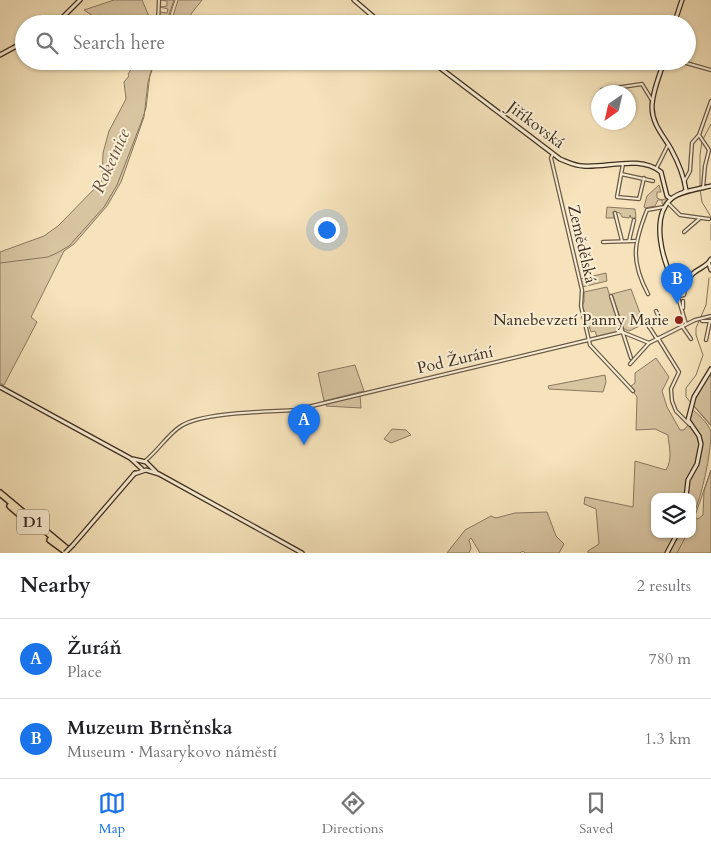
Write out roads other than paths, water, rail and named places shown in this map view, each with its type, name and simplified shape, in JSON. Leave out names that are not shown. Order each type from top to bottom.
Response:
[{"type":"highway","name":"D1","points":[[0,493],[68,551]]},
{"type":"highway","name":"D1","points":[[0,498],[68,551]]},
{"type":"street","points":[[65,15],[80,0]]},
{"type":"street","points":[[158,0],[158,15]]},
{"type":"street","points":[[354,0],[372,15]]},
{"type":"street","points":[[677,15],[682,0]]},
{"type":"street","points":[[0,55],[15,47]]},
{"type":"street","points":[[696,66],[711,70]]},
{"type":"street","name":"Jiříkovská","points":[[443,70],[553,154],[579,166],[637,164],[656,169]]},
{"type":"street","points":[[662,70],[653,102],[656,125],[668,145],[685,184],[693,191]]},
{"type":"street","points":[[635,85],[642,84],[653,102]]},
{"type":"street","points":[[684,192],[690,171],[694,139],[699,135],[711,101]]},
{"type":"street","points":[[699,135],[709,150],[704,166],[701,189]]},
{"type":"street","points":[[668,145],[656,169],[661,172],[668,196],[671,199]]},
{"type":"street","name":"Zemědělská","points":[[553,154],[551,158],[582,290],[581,306],[590,340]]},
{"type":"street","points":[[623,164],[617,197],[639,198],[644,178]]},
{"type":"street","points":[[622,174],[653,180]]},
{"type":"street","points":[[686,324],[679,296],[662,250],[660,232],[664,209],[671,199],[684,192],[711,186]]},
{"type":"street","points":[[669,204],[680,215],[708,219]]},
{"type":"street","points":[[648,294],[636,259],[635,241],[647,210],[662,206],[664,209]]},
{"type":"street","points":[[615,213],[622,241]]},
{"type":"street","points":[[684,232],[699,219]]},
{"type":"street","points":[[629,241],[634,220]]},
{"type":"street","points":[[603,242],[635,241]]},
{"type":"street","points":[[679,296],[683,296],[688,279],[695,270],[709,264],[711,260]]},
{"type":"street","points":[[709,264],[711,270]]},
{"type":"street","points":[[674,283],[686,286]]},
{"type":"street","points":[[611,296],[631,358]]},
{"type":"street","points":[[683,301],[683,310]]},
{"type":"street","points":[[648,327],[659,317],[656,311]]},
{"type":"street","points":[[630,364],[649,343],[686,324],[711,316]]},
{"type":"street","points":[[702,319],[711,321],[706,340]]},
{"type":"street","points":[[646,322],[679,372],[670,390],[672,401],[679,415],[699,436],[701,444],[697,464],[688,480],[686,493]]},
{"type":"street","points":[[682,326],[691,339]]},
{"type":"street","points":[[622,332],[649,343]]},
{"type":"street","name":"Pod Žurání","points":[[146,463],[178,428],[192,422],[250,413],[295,410],[622,332]]},
{"type":"street","points":[[590,340],[590,345],[633,391]]},
{"type":"street","points":[[690,425],[688,420],[697,391],[711,369]]},
{"type":"street","points":[[0,387],[130,458],[142,468],[159,474],[302,553]]},
{"type":"street","points":[[130,458],[146,463],[159,474]]},
{"type":"street","points":[[68,551],[134,474],[146,463]]},
{"type":"street","points":[[142,468],[146,463]]},
{"type":"street","points":[[667,553],[675,538]]},
{"type":"waterway","name":"Roketnice","points":[[170,15],[175,0]]},
{"type":"waterway","name":"Roketnice","points":[[0,263],[48,257],[57,253],[69,246],[104,207],[117,185],[141,123],[146,108],[152,70]]},
{"type":"waterway","points":[[711,124],[702,141],[700,155],[702,202],[711,217]]},
{"type":"waterway","points":[[711,224],[711,240]]},
{"type":"waterway","points":[[709,278],[706,305],[696,328],[696,335],[703,355],[696,375],[686,388],[686,397],[711,426]]},
{"type":"waterway","points":[[696,513],[711,470]]},
{"type":"waterway","points":[[677,553],[685,538]]},
{"type":"place","name":"Muzeum Brněnska","points":[[677,304]]},
{"type":"place","name":"Nanebevzetí Panny Marie","points":[[679,320]]},
{"type":"place","name":"Žuráň","points":[[304,445]]}]
